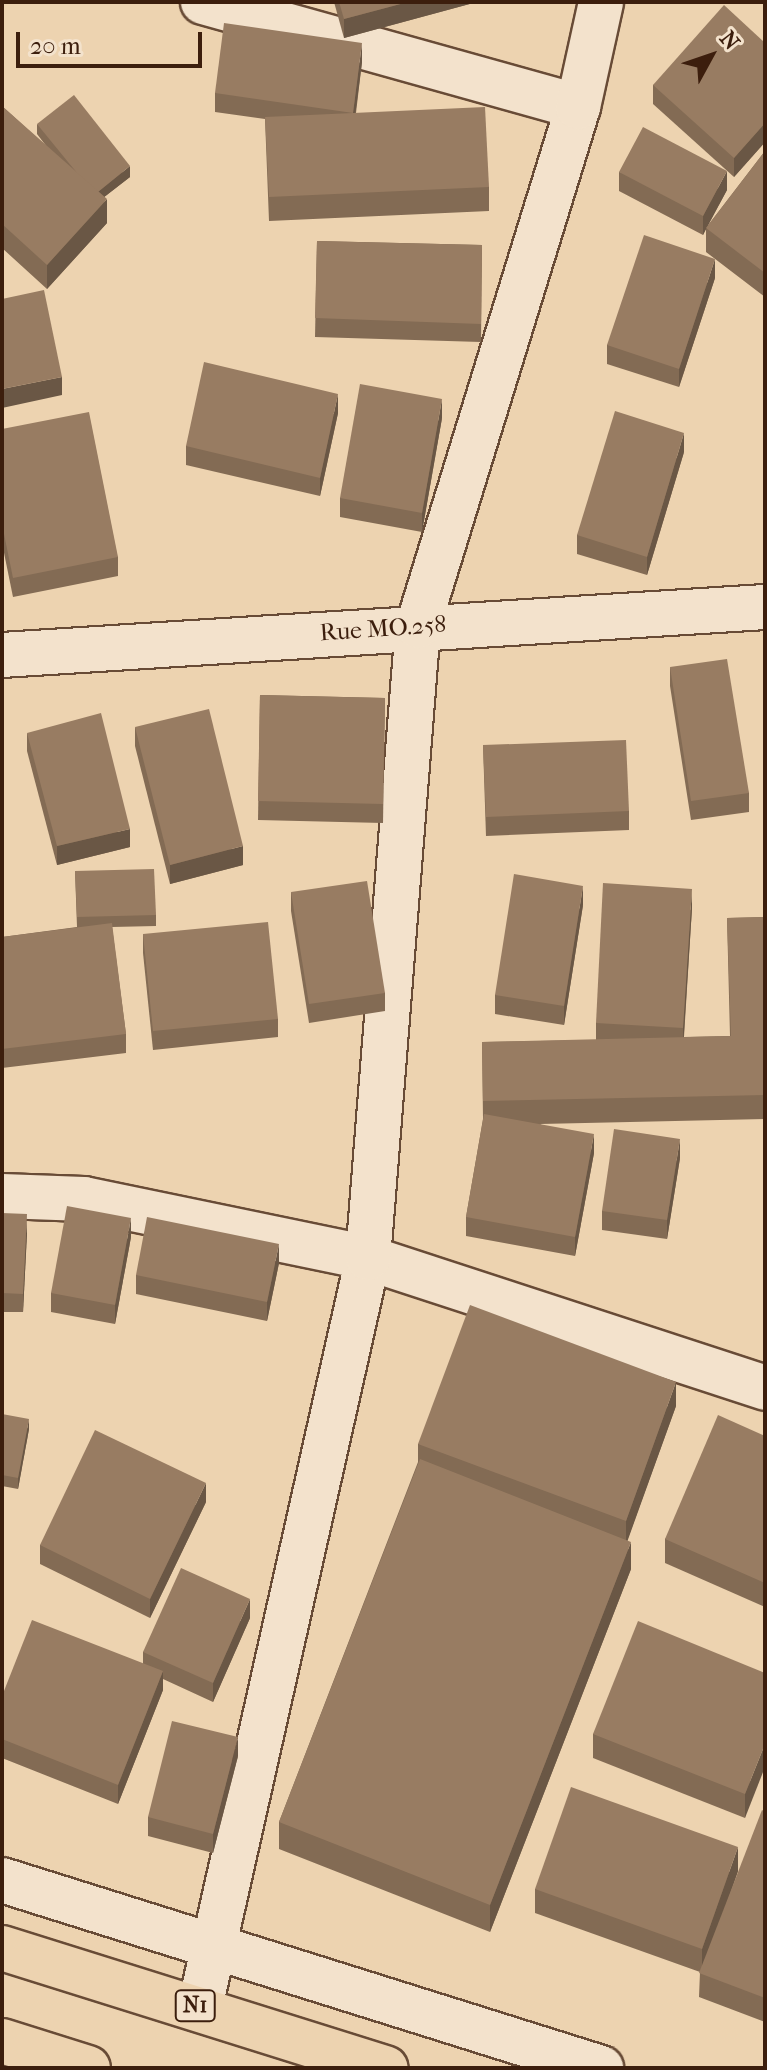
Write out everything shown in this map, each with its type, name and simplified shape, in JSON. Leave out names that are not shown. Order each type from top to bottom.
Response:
[{"type":"highway","name":"N1","points":[[2,1948],[200,2007],[386,2068]]},
{"type":"highway","points":[[2,2041],[88,2068]]},
{"type":"street","points":[[203,2],[578,107]]},
{"type":"street","points":[[200,2007],[368,1258],[418,626],[578,107],[601,2]]},
{"type":"street","name":"Rue MO.258","points":[[2,655],[418,626],[765,607]]},
{"type":"street","points":[[2,1196],[84,1199],[368,1258],[765,1388]]},
{"type":"street","points":[[2,1880],[601,2068]]},
{"type":"building","points":[[339,2],[408,2],[344,19]]},
{"type":"building","points":[[724,5],[765,43],[765,123],[734,158],[653,85]]},
{"type":"building","points":[[224,23],[362,43],[353,113],[215,93]]},
{"type":"building","points":[[74,95],[130,166],[98,192],[77,173],[37,124]]},
{"type":"building","points":[[2,106],[107,199],[47,265],[2,224]]},
{"type":"building","points":[[485,107],[489,187],[269,197],[265,117]]},
{"type":"building","points":[[643,127],[727,171],[703,216],[619,172]]},
{"type":"building","points":[[765,151],[765,273],[706,228]]},
{"type":"building","points":[[644,235],[715,259],[679,369],[607,345]]},
{"type":"building","points":[[317,241],[482,245],[481,324],[315,318]]},
{"type":"building","points":[[44,290],[62,377],[2,389],[2,299]]},
{"type":"building","points":[[204,362],[338,394],[320,478],[186,446]]},
{"type":"building","points":[[360,384],[442,399],[422,513],[340,498]]},
{"type":"building","points":[[615,411],[684,433],[647,557],[577,535]]},
{"type":"building","points":[[89,412],[118,557],[13,578],[2,524],[2,429]]},
{"type":"building","points":[[727,659],[749,793],[691,801],[670,667]]},
{"type":"building","points":[[260,695],[385,698],[383,804],[258,801]]},
{"type":"building","points":[[209,709],[243,846],[170,865],[135,727]]},
{"type":"building","points":[[101,713],[130,829],[57,846],[27,733]]},
{"type":"building","points":[[626,740],[629,811],[486,817],[483,745]]},
{"type":"building","points":[[154,869],[156,915],[77,917],[75,871]]},
{"type":"building","points":[[514,874],[583,886],[564,1006],[495,995]]},
{"type":"building","points":[[367,881],[385,993],[309,1004],[291,892]]},
{"type":"building","points":[[603,883],[692,889],[683,1028],[596,1023]]},
{"type":"building","points":[[765,917],[765,1095],[483,1101],[482,1042],[731,1036],[727,918]]},
{"type":"building","points":[[268,922],[278,1019],[153,1031],[143,934]]},
{"type":"building","points":[[112,923],[126,1034],[2,1049],[2,937]]},
{"type":"building","points":[[484,1114],[594,1134],[575,1237],[466,1217]]},
{"type":"building","points":[[614,1129],[680,1139],[667,1220],[602,1211]]},
{"type":"building","points":[[67,1206],[131,1218],[115,1305],[51,1293]]},
{"type":"building","points":[[2,1213],[27,1214],[23,1294],[2,1293]]},
{"type":"building","points":[[147,1217],[279,1244],[267,1302],[136,1275]]},
{"type":"building","points":[[470,1305],[676,1382],[626,1521],[418,1444]]},
{"type":"building","points":[[2,1414],[29,1419],[18,1478],[2,1475]]},
{"type":"building","points":[[718,1415],[765,1436],[765,1583],[665,1539]]},
{"type":"building","points":[[95,1430],[206,1483],[150,1599],[40,1545]]},
{"type":"building","points":[[420,1459],[631,1542],[490,1905],[279,1822]]},
{"type":"building","points":[[181,1568],[250,1599],[213,1683],[143,1652]]},
{"type":"building","points":[[32,1620],[163,1671],[118,1785],[2,1739],[2,1696]]},
{"type":"building","points":[[638,1621],[765,1673],[765,1744],[745,1794],[593,1734]]},
{"type":"building","points":[[172,1721],[238,1737],[213,1834],[148,1817]]},
{"type":"building","points":[[571,1787],[738,1847],[702,1949],[535,1889]]},
{"type":"building","points":[[762,1810],[765,1812],[765,1998],[699,1973]]}]
